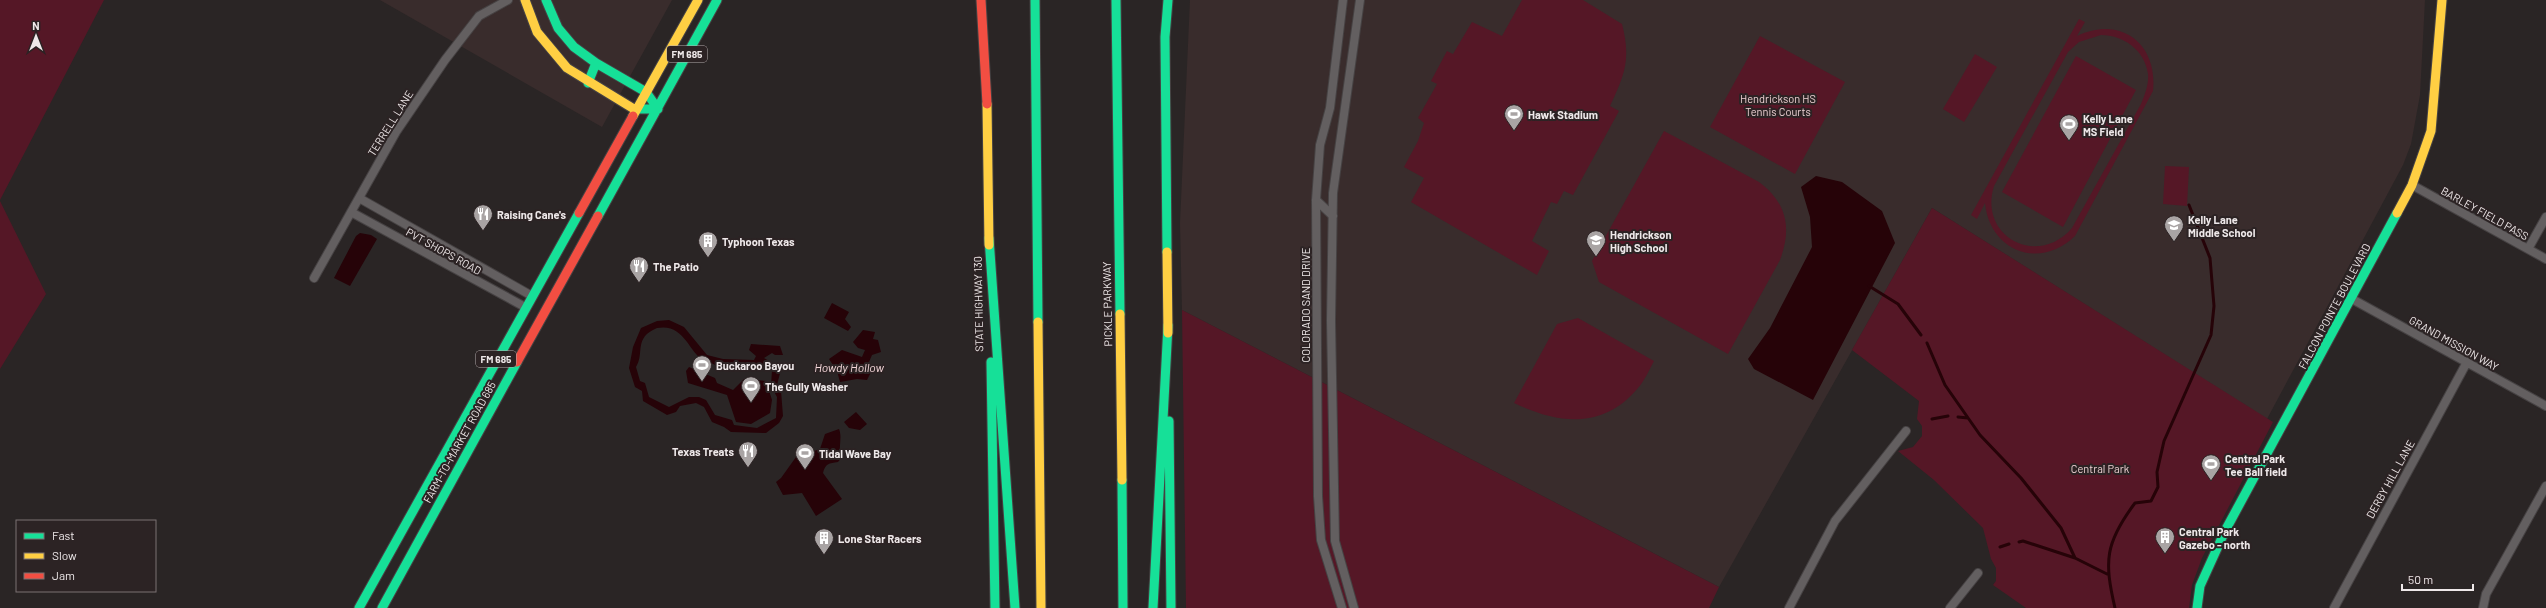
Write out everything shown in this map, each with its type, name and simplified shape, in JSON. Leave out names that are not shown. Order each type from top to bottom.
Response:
[{"type":"main road","points":[[524,0],[537,32],[551,51],[567,68],[635,110],[658,109]]},
{"type":"main road","points":[[546,0],[558,28],[574,47],[596,63],[646,92],[658,109]]},
{"type":"main road","name":"FM 685","points":[[359,608],[635,110],[698,0]]},
{"type":"main road","name":"FM 685","points":[[569,267],[658,109],[717,0]]},
{"type":"main road","name":"STATE HIGHWAY 130","points":[[981,0],[989,145],[989,238],[995,608]]},
{"type":"main road","points":[[1035,0],[1041,608]]},
{"type":"main road","name":"PICKLE PARKWAY","points":[[1116,0],[1123,608]]},
{"type":"main road","points":[[1168,0],[1165,37],[1171,608]]},
{"type":"main road","name":"FALCON POINTE BOULEVARD","points":[[2197,608],[2200,586],[2225,532],[2352,300],[2412,185],[2432,132],[2442,0]]},
{"type":"main road","points":[[588,82],[596,63]]},
{"type":"main road","points":[[989,238],[1015,608]]},
{"type":"main road","name":"FARM-TO-MARKET ROAD 685","points":[[382,608],[569,267]]},
{"type":"main road","points":[[1153,608],[1168,325]]},
{"type":"street","name":"TERRELL LANE","points":[[314,278],[396,132],[469,25],[488,9],[508,0]]},
{"type":"street","name":"COLORADO SAND DRIVE","points":[[1342,608],[1321,540],[1318,496],[1316,200],[1320,145],[1330,108],[1343,0]]},
{"type":"street","points":[[1354,608],[1334,541],[1331,321],[1333,216],[1338,153],[1347,105],[1360,0]]},
{"type":"street","name":"BARLEY FIELD PASS","points":[[2412,185],[2546,259]]},
{"type":"street","name":"PVT SHOPS ROAD","points":[[359,198],[532,296]]},
{"type":"street","points":[[1316,200],[1333,216]]},
{"type":"street","name":"PVT SHOPS ROAD","points":[[351,212],[525,308]]},
{"type":"street","points":[[2528,249],[2546,217]]},
{"type":"street","name":"PVT SHOPS ROAD","points":[[394,235],[402,223]]},
{"type":"street","name":"PVT SHOPS ROAD","points":[[484,286],[491,273]]},
{"type":"street","name":"GRAND MISSION WAY","points":[[2352,300],[2546,406]]},
{"type":"street","name":"DERBY HILL LANE","points":[[2334,608],[2467,362]]},
{"type":"street","points":[[1789,608],[1834,522],[1906,431]]},
{"type":"street","points":[[2484,608],[2486,594],[2546,486]]},
{"type":"street","points":[[1950,608],[1978,573]]},
{"type":"shaded area","points":[[380,0],[672,0],[602,127]]},
{"type":"shaded area","name":"Hendrickson High School","points":[[1190,0],[2425,0],[2420,95],[2411,144],[2403,165],[2267,419],[1932,208],[1719,587],[1182,310],[1180,223]]},
{"type":"green space","points":[[0,0],[104,0],[0,200]]},
{"type":"green space","name":"Hawk Stadium","points":[[1522,0],[1583,0],[1622,24],[1626,47],[1623,75],[1610,106],[1619,111],[1573,195],[1564,191],[1557,204],[1551,202],[1532,241],[1549,251],[1537,275],[1411,202],[1424,178],[1404,167],[1418,141],[1424,123],[1418,118],[1437,84],[1431,81],[1447,51],[1453,54],[1472,22],[1502,36]]},
{"type":"green space","points":[[2079,19],[2085,22],[2077,36],[2093,30],[2108,29],[2122,32],[2133,38],[2143,47],[2153,74],[2153,91],[2075,236],[2061,246],[2047,252],[2032,253],[2019,251],[2006,244],[1996,234],[1989,220],[1985,203],[1977,219],[1971,215]],"holes":[[[2101,35],[2125,41],[2132,46],[2138,51],[2146,65],[2148,82],[2141,104],[2072,228],[2058,240],[2043,245],[2028,246],[2014,241],[2003,232],[1995,220],[1991,204],[1994,186],[2068,52],[2079,42]]]},
{"type":"green space","name":"Hendrickson HS Tennis Courts","points":[[1760,36],[1845,82],[1795,174],[1710,127]]},
{"type":"green space","points":[[1975,54],[1997,67],[1964,122],[1943,109]]},
{"type":"green space","name":"Kelly Lane MS Field","points":[[2076,56],[2136,90],[2063,227],[2002,192]]},
{"type":"green space","points":[[1664,131],[1759,182],[1776,199],[1781,207],[1784,217],[1786,237],[1780,260],[1728,354],[1599,282],[1592,261]]},
{"type":"green space","points":[[2165,166],[2189,167],[2187,206],[2163,204]]},
{"type":"green space","points":[[0,201],[46,294],[0,369]]},
{"type":"green space","name":"Central Park","points":[[1932,208],[2273,422],[2202,558],[2192,585],[2189,608],[2026,608],[1993,585],[1996,581],[1996,568],[1991,559],[1983,528],[1934,480],[1898,451],[1913,447],[1922,436],[1922,426],[1917,419],[1919,401],[1852,350]]},
{"type":"green space","points":[[1182,310],[1719,587],[1709,608],[1186,608]]},
{"type":"green space","points":[[1578,318],[1654,361],[1638,388],[1624,402],[1610,411],[1595,417],[1579,419],[1563,419],[1531,410],[1514,403],[1557,324]]},
{"type":"water","points":[[1816,176],[1842,182],[1882,211],[1895,243],[1813,400],[1754,369],[1748,359],[1770,328],[1812,247],[1810,217],[1801,187]]},
{"type":"water","points":[[360,233],[371,235],[377,239],[350,286],[334,278],[356,236]]},
{"type":"water","points":[[832,303],[849,312],[845,319],[851,327],[848,331],[824,318]]},
{"type":"water","points":[[669,320],[684,327],[707,355],[723,359],[754,360],[756,356],[749,350],[751,344],[780,346],[783,355],[775,355],[772,353],[764,358],[774,364],[780,373],[777,385],[781,391],[783,416],[779,423],[766,433],[731,432],[712,422],[704,407],[696,403],[680,406],[676,412],[667,415],[643,401],[642,391],[635,387],[629,368],[633,347],[641,328],[657,321]],"holes":[[[657,328],[666,328],[680,334],[698,357],[704,361],[708,361],[715,365],[768,367],[772,370],[771,386],[777,397],[776,418],[757,428],[734,425],[732,420],[715,415],[706,400],[699,397],[689,397],[669,407],[649,397],[645,383],[640,381],[636,367],[639,362],[642,341],[645,336]]]},
{"type":"water","name":"Howdy Hollow","points":[[863,330],[875,332],[873,339],[878,340],[881,352],[872,355],[869,362],[873,368],[867,380],[857,379],[840,382],[837,371],[829,359],[842,350],[862,357],[865,350],[858,348],[853,342]]},
{"type":"water","name":"The Gully Washer","points":[[689,367],[715,378],[717,383],[733,390],[744,379],[766,381],[772,400],[770,413],[751,424],[736,422],[727,395],[688,383],[686,371]]},
{"type":"water","points":[[856,412],[867,424],[860,430],[849,428],[844,422]]},
{"type":"water","name":"Tidal Wave Bay","points":[[839,429],[840,450],[842,457],[838,462],[826,466],[823,473],[842,499],[816,516],[802,493],[783,495],[776,482],[781,478],[796,457],[820,449],[825,434]]},
{"type":"waterway","points":[[2115,608],[2109,577],[2110,553],[2113,541],[2125,517],[2135,503],[2151,501],[2158,487],[2157,472],[2164,441],[2211,335],[2214,306],[2210,258],[2189,205]]},
{"type":"waterway","points":[[1869,286],[1898,304],[1921,335]]},
{"type":"waterway","points":[[1927,343],[1945,385],[1980,435],[2021,478],[2061,528],[2075,558],[2107,574]]},
{"type":"waterway","points":[[1932,419],[1948,416]]},
{"type":"waterway","points":[[1958,417],[1968,418]]},
{"type":"waterway","points":[[2019,542],[2023,541],[2075,558]]},
{"type":"waterway","points":[[2000,547],[2009,544]]},
{"type":"traffic: fast","points":[[546,0],[558,28],[574,47],[596,63],[646,92],[658,109],[634,109]]},
{"type":"traffic: fast","points":[[598,216],[717,0]]},
{"type":"traffic: fast","points":[[1035,0],[1038,322]]},
{"type":"traffic: fast","points":[[1116,0],[1120,314]]},
{"type":"traffic: fast","points":[[1167,252],[1165,37],[1168,0]]},
{"type":"traffic: fast","points":[[588,83],[596,63]]},
{"type":"traffic: fast","points":[[359,608],[579,213]]},
{"type":"traffic: fast","points":[[2197,608],[2200,586],[2225,531],[2397,213]]},
{"type":"traffic: fast","points":[[989,238],[1015,608]]},
{"type":"traffic: fast","points":[[1153,608],[1168,325]]},
{"type":"traffic: fast","points":[[382,608],[517,362]]},
{"type":"traffic: fast","points":[[991,362],[995,608]]},
{"type":"traffic: fast","points":[[1169,421],[1171,608]]},
{"type":"traffic: fast","points":[[1122,480],[1123,608]]},
{"type":"traffic: slow","points":[[525,0],[537,32],[567,68],[634,109]]},
{"type":"traffic: slow","points":[[633,116],[698,0]]},
{"type":"traffic: slow","points":[[2397,213],[2412,185],[2431,131],[2442,0]]},
{"type":"traffic: slow","points":[[987,104],[989,245]]},
{"type":"traffic: slow","points":[[1167,252],[1168,333]]},
{"type":"traffic: slow","points":[[1120,314],[1122,480]]},
{"type":"traffic: slow","points":[[1038,322],[1041,608]]},
{"type":"traffic: jam","points":[[981,0],[987,104]]},
{"type":"traffic: jam","points":[[579,213],[633,116]]},
{"type":"traffic: jam","points":[[517,362],[598,216]]},
{"type":"place","name":"Hawk Stadium","points":[[1514,131]]},
{"type":"place","name":"Kelly Lane MS Field","points":[[2069,141]]},
{"type":"place","name":"Raising Cane's","points":[[483,231]]},
{"type":"place","name":"Kelly Lane Middle School","points":[[2174,242]]},
{"type":"place","name":"Hendrickson High School","points":[[1596,257]]},
{"type":"place","name":"Typhoon Texas","points":[[708,258]]},
{"type":"place","name":"The Patio","points":[[639,283]]},
{"type":"place","name":"Buckaroo Bayou","points":[[702,382]]},
{"type":"place","name":"The Gully Washer","points":[[751,403]]},
{"type":"place","name":"Texas Treats","points":[[748,468]]},
{"type":"place","name":"Tidal Wave Bay","points":[[805,470]]},
{"type":"place","name":"Central Park Tee Ball field","points":[[2211,481]]},
{"type":"place","name":"Central Park Gazebo - north","points":[[2165,554]]},
{"type":"place","name":"Lone Star Racers","points":[[824,555]]}]
